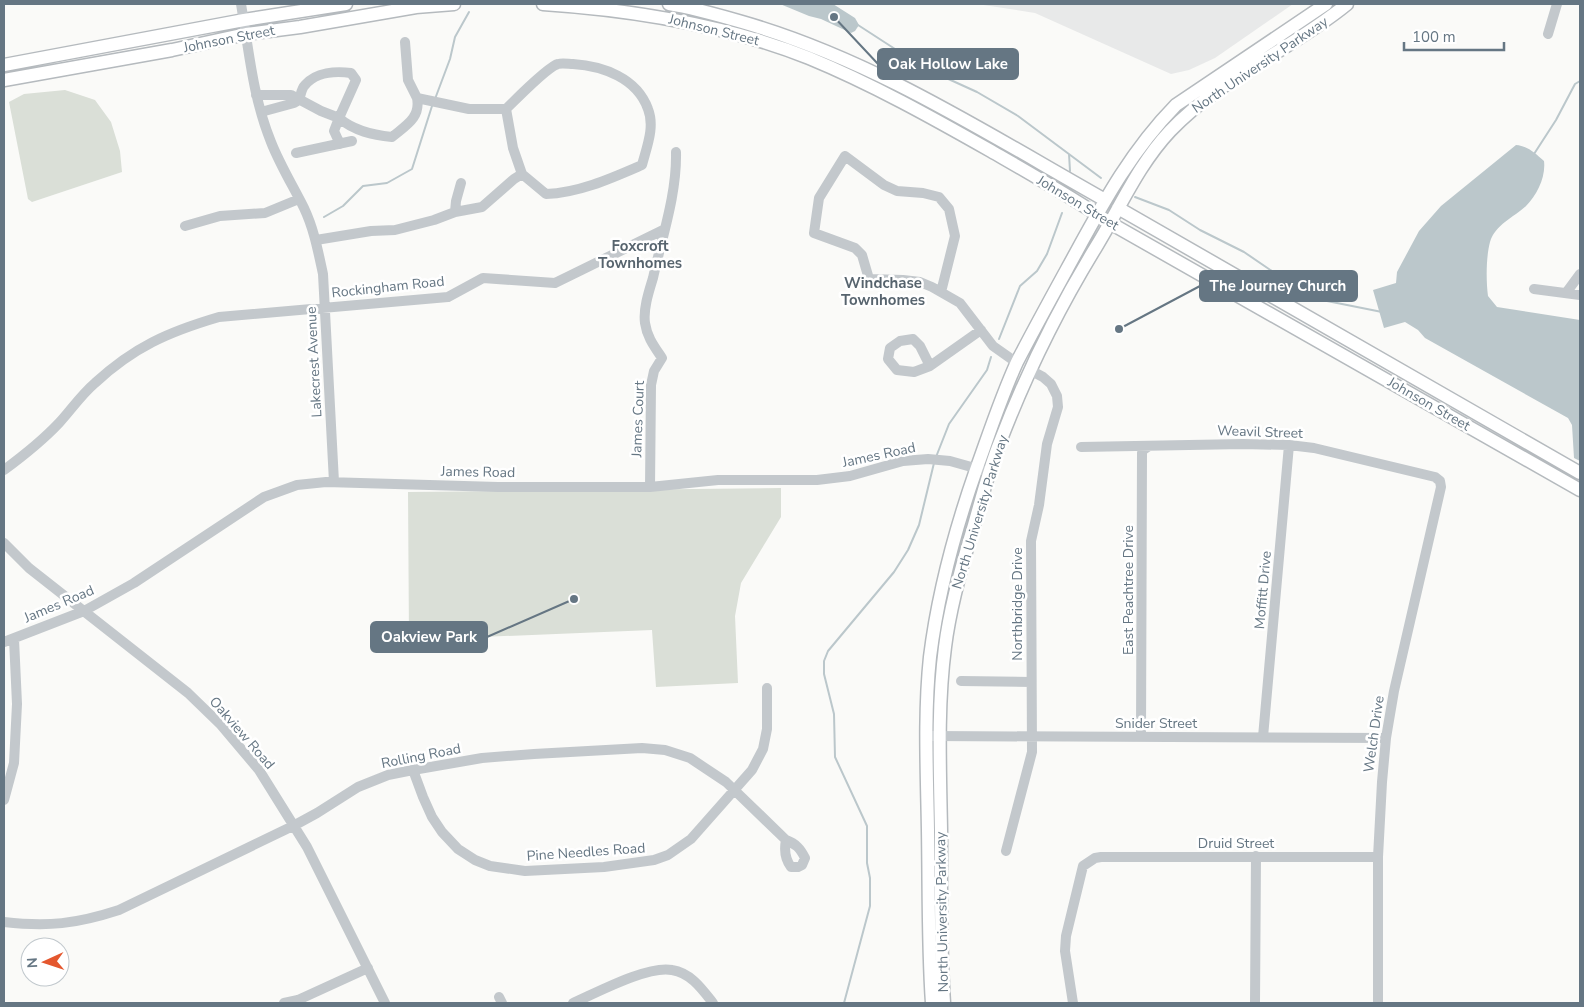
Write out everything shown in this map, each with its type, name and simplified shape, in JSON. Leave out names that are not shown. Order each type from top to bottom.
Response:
[{"type":"main road","name":"Johnson Street","points":[[4,65],[244,20],[346,4]]},
{"type":"main road","name":"Johnson Street","points":[[4,80],[172,50],[246,34],[300,27],[416,7],[454,4]]},
{"type":"main road","name":"Johnson Street","points":[[543,4],[595,8],[668,18],[724,31],[807,58],[845,74],[935,119],[1098,214],[1110,223],[1580,490]]},
{"type":"main road","name":"Johnson Street","points":[[669,4],[724,16],[760,27],[862,66],[951,112],[1105,200]]},
{"type":"main road","name":"North University Parkway","points":[[983,471],[1017,363],[1105,200],[1134,153],[1176,105],[1326,4]]},
{"type":"main road","name":"North University Parkway","points":[[944,1003],[933,736],[928,682],[935,621],[958,526],[983,471],[999,443],[1030,370],[1070,289],[1153,151],[1182,118],[1222,88],[1298,39],[1346,4]]},
{"type":"main road","name":"Johnson Street","points":[[1118,208],[1580,473]]},
{"type":"main road","name":"North University Parkway","points":[[932,1003],[929,965],[933,736]]},
{"type":"street","name":"Lakecrest Avenue","points":[[241,4],[256,96],[276,155],[299,199],[316,240],[323,274],[334,482]]},
{"type":"street","points":[[1548,34],[1558,4]]},
{"type":"street","points":[[256,96],[291,95],[340,118],[350,126],[374,135],[392,137],[414,118],[419,108],[417,98],[408,80],[406,42]]},
{"type":"street","points":[[417,98],[469,108],[506,109],[558,64],[586,65],[611,71],[623,78],[639,94],[648,109],[650,139],[642,165],[614,178],[557,194],[546,194],[522,174],[513,148],[506,109]]},
{"type":"street","points":[[261,112],[299,100],[303,86],[323,74],[340,71],[351,73],[356,80],[334,131],[340,144]]},
{"type":"street","points":[[296,153],[352,141]]},
{"type":"street","name":"James Court","points":[[650,487],[651,385],[654,371],[662,358],[648,337],[644,321],[676,170],[676,152]]},
{"type":"street","points":[[941,292],[954,236],[949,209],[939,197],[923,193],[897,191],[884,185],[846,156],[819,198],[814,233],[855,248],[862,255],[869,279],[920,282],[960,303],[993,346],[1017,363]]},
{"type":"street","points":[[316,240],[370,231],[396,230],[434,220],[454,212],[482,207],[522,174]]},
{"type":"street","points":[[454,212],[460,183]]},
{"type":"street","points":[[185,226],[220,216],[265,213],[299,199]]},
{"type":"street","name":"Johnson Street","points":[[1105,200],[1118,208]]},
{"type":"street","name":"Rockingham Road","points":[[4,470],[28,453],[60,423],[93,384],[119,362],[156,339],[185,327],[219,317],[448,296],[483,278],[555,283],[664,230]]},
{"type":"street","points":[[1566,293],[1580,274]]},
{"type":"street","points":[[1534,290],[1580,295]]},
{"type":"street","points":[[930,366],[981,330]]},
{"type":"street","name":"Northbridge Drive","points":[[1006,851],[1032,752],[1031,541],[1039,505],[1046,444],[1058,406],[1057,396],[1051,384],[1030,370]]},
{"type":"street","name":"Weavil Street","points":[[1081,447],[1289,445],[1314,448],[1435,477]]},
{"type":"street","name":"Moffitt Drive","points":[[1263,737],[1289,445]]},
{"type":"street","name":"East Peachtree Drive","points":[[1141,737],[1142,453],[1149,446]]},
{"type":"street","name":"James Road","points":[[4,642],[84,611],[134,583],[264,498],[297,485],[334,482],[498,487],[650,487],[718,480],[829,479],[858,475],[895,463],[915,460],[942,460],[983,471]]},
{"type":"street","name":"Welch Drive","points":[[1378,1003],[1378,857],[1386,738],[1394,691],[1441,487],[1440,481],[1435,477]]},
{"type":"street","name":"Oakview Road","points":[[4,543],[29,568],[188,693],[221,725],[259,770],[307,847],[385,1003]]},
{"type":"street","points":[[4,800],[14,763],[17,704],[14,639]]},
{"type":"street","points":[[961,681],[1031,682]]},
{"type":"street","name":"Pine Needles Road","points":[[413,770],[432,817],[442,832],[458,849],[475,860],[490,866],[525,871],[604,867],[654,860],[668,855],[692,839],[752,770],[762,749],[767,729],[767,688]]},
{"type":"street","name":"Snider Street","points":[[933,736],[1386,738]]},
{"type":"street","name":"Rolling Road","points":[[4,922],[41,925],[64,924],[92,919],[118,910],[294,825],[358,787],[388,775],[499,757],[642,748],[665,750],[690,758],[726,782],[786,840]]},
{"type":"street","points":[[1255,1003],[1256,856]]},
{"type":"street","name":"Druid Street","points":[[1073,1003],[1065,951],[1066,936],[1084,866],[1095,858],[1378,857]]},
{"type":"street","points":[[284,1003],[298,1000],[368,968]]},
{"type":"street","points":[[572,1003],[641,974],[670,969],[684,974],[696,982],[713,1003]]},
{"type":"shaded area","points":[[780,4],[833,4],[855,18],[859,25],[851,33],[821,19]]},
{"type":"shaded area","points":[[977,4],[1293,4],[1215,58],[1189,70],[1171,74],[1035,13]]},
{"type":"shaded area","points":[[65,90],[95,100],[111,122],[120,151],[122,172],[32,202],[28,199],[9,102],[24,94]]},
{"type":"shaded area","points":[[1516,145],[1528,148],[1544,161],[1544,173],[1540,185],[1530,202],[1500,226],[1492,236],[1487,262],[1488,296],[1497,307],[1580,320],[1580,461],[1574,458],[1572,425],[1568,418],[1425,338],[1418,330],[1405,322],[1384,328],[1373,290],[1396,283],[1397,272],[1419,231],[1441,206]]},
{"type":"shaded area","points":[[781,488],[781,517],[741,583],[735,616],[738,683],[656,687],[652,630],[409,640],[408,492]]},
{"type":"waterway","points":[[435,99],[450,59],[455,37],[469,12]]},
{"type":"waterway","points":[[858,25],[933,72],[977,92],[1018,116],[1101,178]]},
{"type":"waterway","points":[[1534,154],[1556,120],[1575,84],[1580,81]]},
{"type":"waterway","points":[[324,217],[343,206],[363,186],[387,183],[412,169],[432,106]]},
{"type":"waterway","points":[[1069,154],[1070,171]]},
{"type":"waterway","points":[[1135,197],[1169,210],[1200,230],[1244,252],[1317,299],[1382,312]]},
{"type":"waterway","points":[[999,339],[1020,286],[1037,271],[1047,254],[1062,213]]},
{"type":"waterway","points":[[936,457],[949,424],[987,370],[991,357]]},
{"type":"waterway","points":[[844,1003],[870,906],[867,826],[835,757],[834,714],[824,674],[824,661],[828,651],[894,572],[908,550],[919,525],[934,463]]},
{"type":"place","name":"Oak Hollow Lake","points":[[834,17]]},
{"type":"place","name":"The Journey Church","points":[[1119,329]]},
{"type":"place","name":"Oakview Park","points":[[574,599]]},
{"type":"district","name":"Foxcroft Townhomes","points":[[640,254]]},
{"type":"district","name":"Windchase Townhomes","points":[[883,292]]}]
